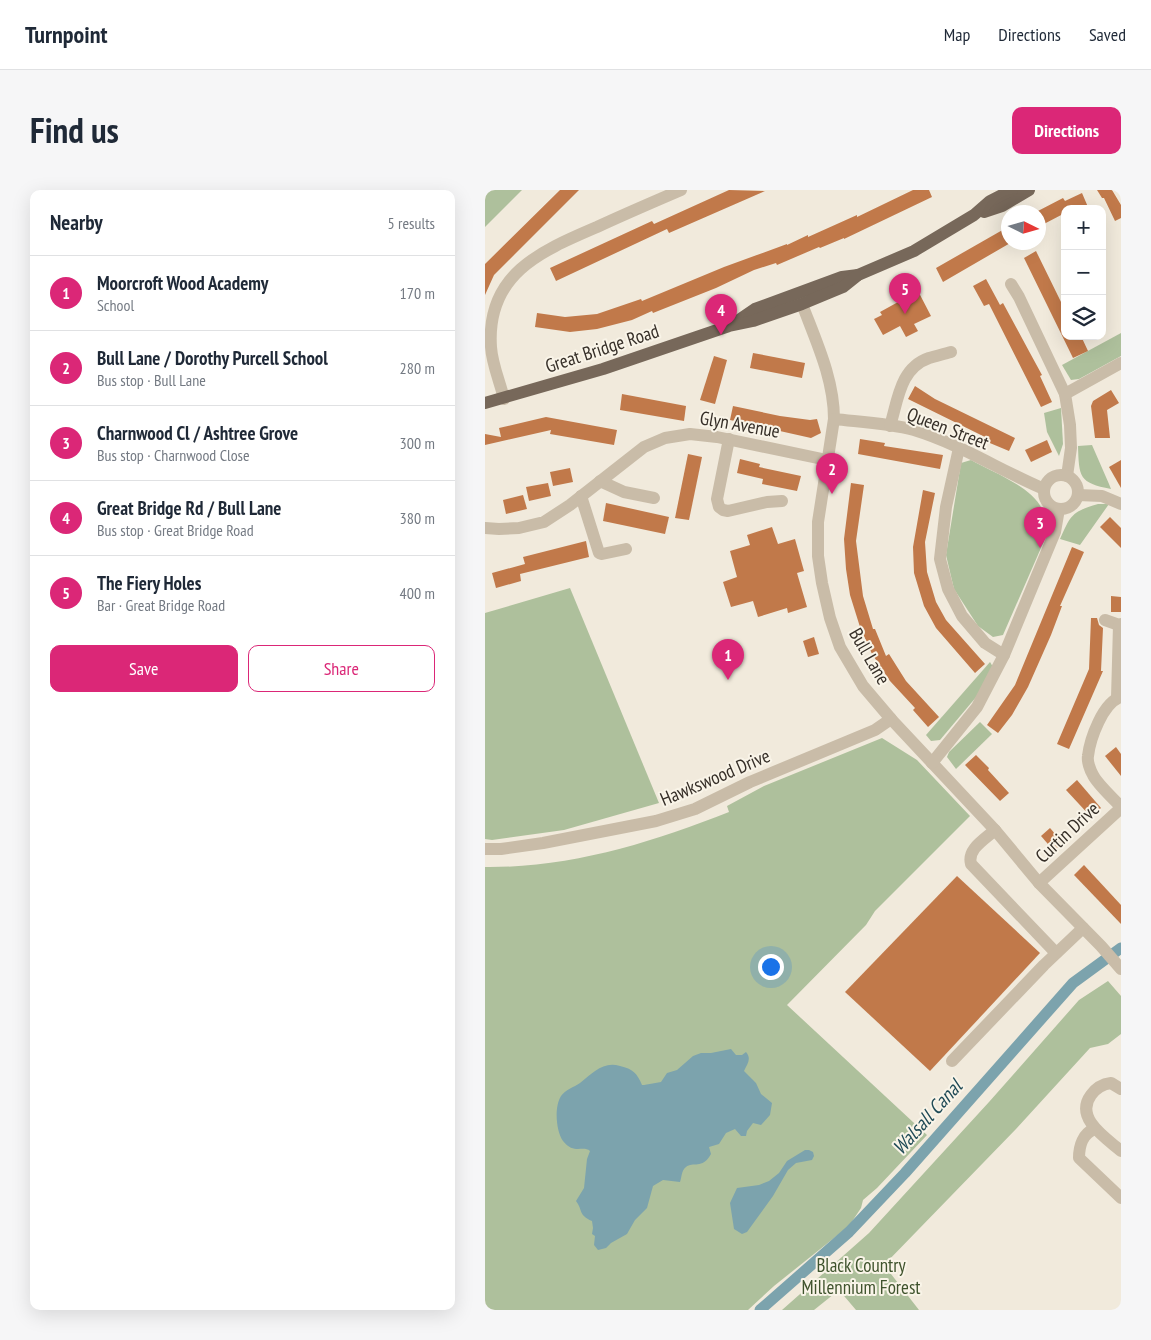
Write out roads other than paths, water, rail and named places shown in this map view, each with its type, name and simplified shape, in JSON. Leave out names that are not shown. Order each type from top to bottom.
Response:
[{"type":"main road","name":"Great Bridge Road","points":[[485,403],[603,369],[729,326],[753,321],[802,304],[843,287],[858,275],[914,252],[973,215],[990,201],[1012,190]]},
{"type":"main road","name":"Great Bridge Road","points":[[973,215],[1002,206],[1029,190]]},
{"type":"main road","name":"Great Bridge Road","points":[[729,326],[755,310],[810,288],[842,276],[858,275]]},
{"type":"street","points":[[504,399],[491,348],[493,319],[505,286],[513,276],[526,263],[557,244],[681,190]]},
{"type":"street","points":[[1011,284],[1065,394],[1070,425],[1071,448],[1067,476]]},
{"type":"street","points":[[773,303],[782,305],[798,300],[802,304],[810,288]]},
{"type":"street","name":"Bull Lane","points":[[802,304],[830,385],[834,406],[834,419],[818,522],[820,570],[830,618],[839,648],[863,686],[891,719],[995,830],[1039,883],[1121,968]]},
{"type":"street","points":[[890,426],[909,370],[929,358],[951,352]]},
{"type":"street","points":[[1065,394],[1121,363]]},
{"type":"street","name":"Queen Street","points":[[834,419],[873,422],[914,430],[959,448],[1044,489]]},
{"type":"street","name":"Glyn Avenue","points":[[485,528],[499,530],[519,528],[543,522],[581,496],[644,447],[665,438],[690,434],[729,439],[827,460]]},
{"type":"street","points":[[729,439],[717,499],[719,507],[728,511],[767,502],[782,501]]},
{"type":"street","points":[[959,448],[946,507],[940,559],[948,589],[962,616],[985,643],[1004,655]]},
{"type":"street","points":[[1055,476],[1067,476],[1076,482],[1079,488],[1078,495],[1072,506],[1059,509],[1046,501],[1044,489],[1046,483],[1055,476]]},
{"type":"street","points":[[600,481],[624,492],[654,498]]},
{"type":"street","points":[[1078,495],[1102,496],[1120,501]]},
{"type":"street","points":[[581,496],[599,553],[626,549]]},
{"type":"street","points":[[932,763],[977,707],[1004,655],[1055,532],[1059,509]]},
{"type":"street","points":[[1105,620],[1120,624],[1119,698]]},
{"type":"street","name":"Curtin Drive","points":[[1039,883],[1121,808],[1093,776],[1087,758],[1096,727],[1109,706],[1119,698]]},
{"type":"street","name":"Hawkswood Drive","points":[[485,849],[501,849],[543,843],[656,821],[695,809],[751,782],[875,730],[891,719]]},
{"type":"street","points":[[995,830],[971,852],[969,857],[971,864],[1056,953]]},
{"type":"street","points":[[952,1061],[1056,953],[1083,928]]},
{"type":"street","points":[[1121,1090],[1111,1083],[1104,1084],[1092,1093],[1088,1099],[1086,1114],[1095,1129],[1121,1151]]},
{"type":"street","points":[[1095,1129],[1086,1134],[1080,1147],[1079,1158],[1121,1198]]},
{"type":"water","points":[[731,1049],[736,1055],[742,1055],[746,1052],[748,1055],[748,1062],[744,1071],[756,1083],[761,1094],[772,1103],[770,1115],[761,1125],[753,1123],[746,1136],[741,1136],[735,1129],[726,1133],[719,1144],[709,1147],[711,1154],[708,1159],[701,1164],[689,1165],[684,1169],[680,1182],[663,1180],[653,1186],[647,1208],[635,1220],[627,1234],[606,1248],[598,1250],[594,1245],[595,1236],[592,1234],[592,1221],[583,1214],[576,1201],[584,1188],[587,1159],[590,1151],[587,1149],[571,1148],[563,1141],[557,1125],[557,1106],[561,1096],[594,1072],[608,1065],[620,1066],[634,1072],[642,1085],[644,1085],[661,1082],[667,1073],[677,1070],[693,1056],[701,1053]]},
{"type":"water","points":[[805,1150],[813,1152],[812,1160],[796,1163],[788,1170],[773,1196],[747,1232],[742,1234],[734,1229],[730,1203],[737,1188],[759,1185],[769,1181],[779,1173],[787,1161]]},
{"type":"waterway","name":"Walsall Canal","points":[[760,1310],[849,1232],[905,1173],[1073,983],[1121,948]]},
{"type":"place","name":"The Fiery Holes","points":[[905,314]]},
{"type":"place","name":"Great Bridge Rd / Bull Lane","points":[[721,335]]},
{"type":"place","name":"Bull Lane / Dorothy Purcell School","points":[[832,494]]},
{"type":"place","name":"Charnwood Cl / Ashtree Grove","points":[[1040,548]]},
{"type":"place","name":"Moorcroft Wood Academy","points":[[728,680]]},
{"type":"park label","name":"Black Country Millennium Forest","points":[[861,1276]]}]
